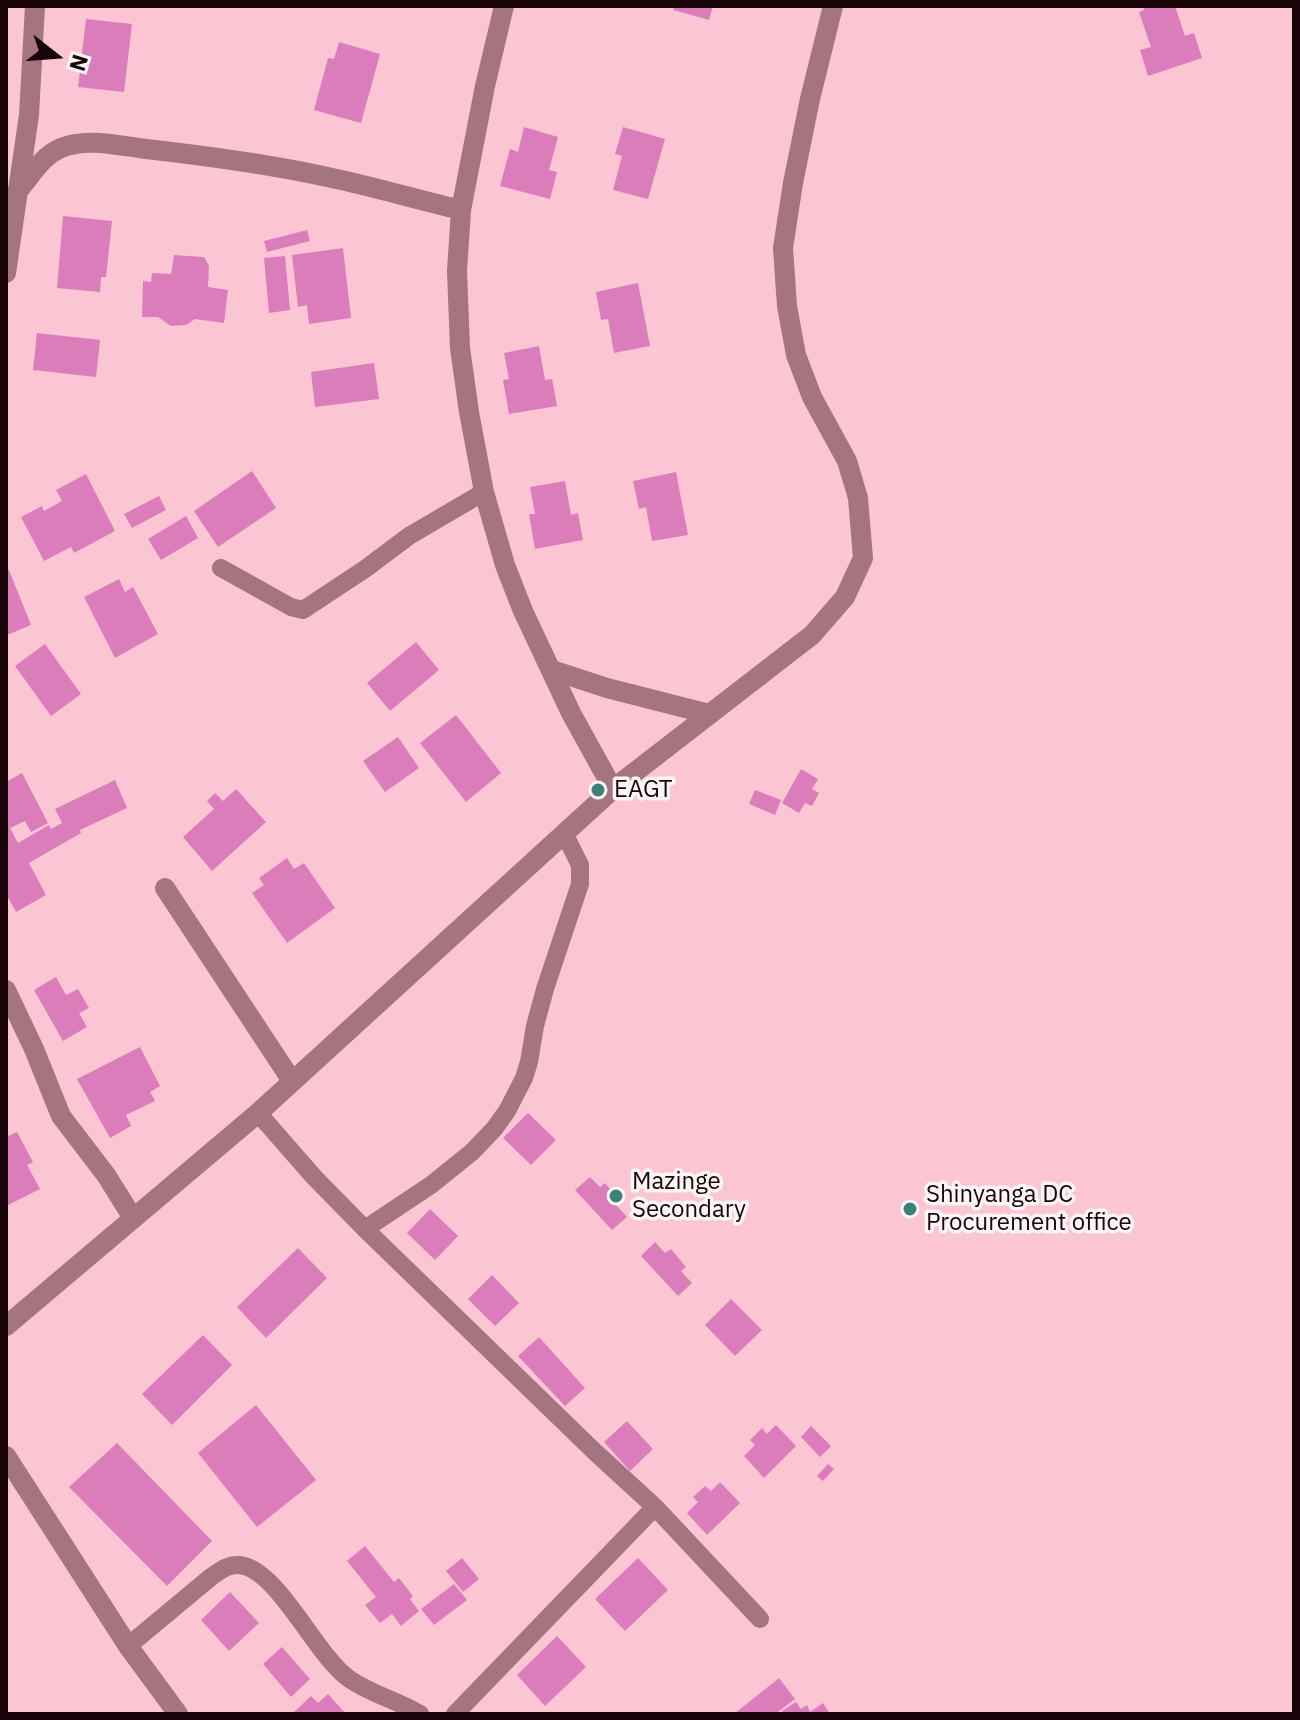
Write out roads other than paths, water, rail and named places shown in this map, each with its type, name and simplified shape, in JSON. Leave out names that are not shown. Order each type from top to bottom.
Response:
[{"type":"street","points":[[6,273],[12,198],[29,115],[35,6]]},
{"type":"street","points":[[504,6],[461,210],[457,271],[460,348],[484,492],[505,565],[571,713],[613,789]]},
{"type":"street","points":[[6,1326],[258,1113],[613,789],[812,635],[845,597],[863,558],[858,498],[847,461],[812,397],[796,355],[787,306],[783,248],[810,99],[833,6]]},
{"type":"street","points":[[12,198],[45,158],[58,149],[93,143],[203,155],[331,178],[461,210]]},
{"type":"street","points":[[552,670],[607,688],[709,714]]},
{"type":"street","points":[[165,888],[292,1081]]},
{"type":"street","points":[[6,990],[61,1116],[106,1175],[133,1218]]},
{"type":"street","points":[[6,1456],[128,1646],[178,1714]]},
{"type":"lane","points":[[221,568],[291,607],[303,610],[409,536],[484,492]]},
{"type":"lane","points":[[365,1229],[431,1185],[472,1152],[507,1111],[529,1062],[545,989],[580,884],[580,865],[564,833]]},
{"type":"lane","points":[[258,1113],[365,1229],[655,1507],[760,1619]]},
{"type":"lane","points":[[455,1714],[655,1507]]},
{"type":"lane","points":[[128,1646],[218,1572],[236,1564],[260,1574],[276,1588],[326,1657],[347,1678],[420,1714]]},
{"type":"place","name":"EAGT","points":[[598,790]]},
{"type":"place","name":"Mazinge Secondary","points":[[616,1196]]},
{"type":"place","name":"Shinyanga DC Procurement office","points":[[910,1209]]}]
